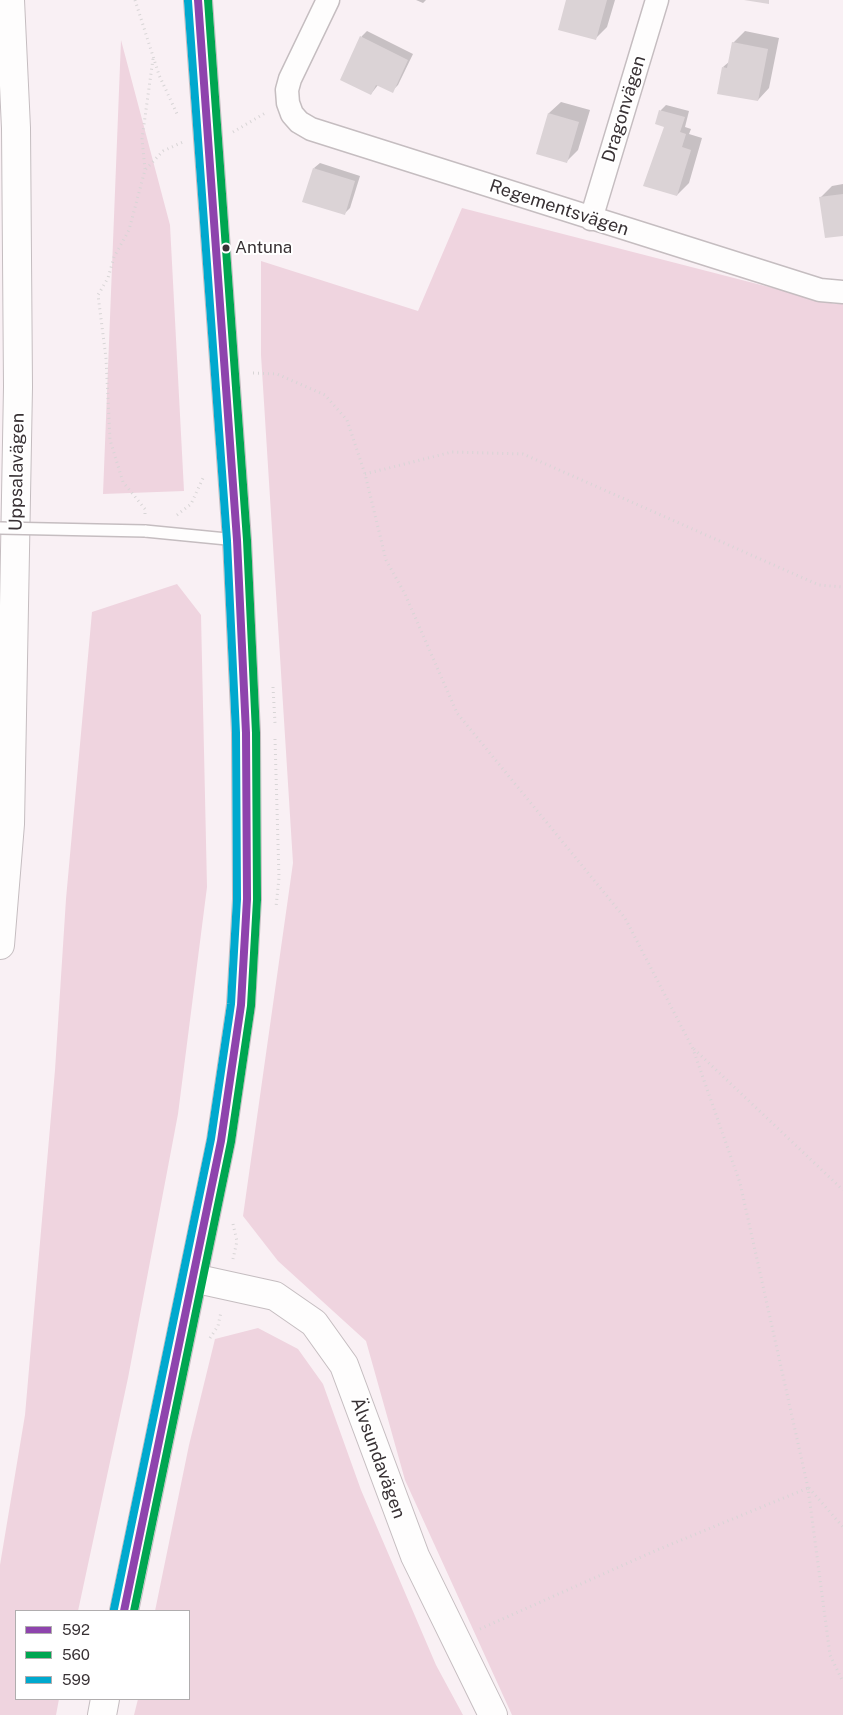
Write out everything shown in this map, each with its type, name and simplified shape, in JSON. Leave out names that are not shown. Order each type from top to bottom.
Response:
[{"type":"main road","name":"Uppsalavägen","points":[[0,945],[10,824],[18,387],[16,128],[10,0]]},
{"type":"main road","points":[[124,1610],[221,1141],[241,1005],[247,899],[246,733],[237,540],[198,0]]},
{"type":"main road","name":"Älvsundavägen","points":[[194,1278],[275,1296],[314,1323],[344,1365],[415,1556],[493,1715]]},
{"type":"main road","points":[[102,1715],[106,1700]]},
{"type":"street","points":[[288,103],[290,79],[328,0]]},
{"type":"street","name":"Dragonvägen","points":[[591,219],[657,0]]},
{"type":"street","name":"Regementsvägen","points":[[288,103],[292,114],[299,122],[311,129],[820,290],[843,292]]},
{"type":"lane","points":[[0,528],[145,531],[237,540]]},
{"type":"path","points":[[135,0],[153,58],[181,123]]},
{"type":"path","points":[[145,531],[145,509],[123,482],[110,440],[106,358],[98,295],[108,278],[114,257],[129,230],[145,170],[142,139],[153,58]]},
{"type":"path","points":[[228,136],[269,111],[288,103]]},
{"type":"path","points":[[145,170],[163,151],[188,139]]},
{"type":"path","points":[[224,374],[276,374],[325,395],[347,420],[365,474],[386,560],[406,594],[457,713],[625,918],[693,1049],[740,1182],[808,1488],[830,1655],[843,1682]]},
{"type":"path","points":[[365,474],[452,452],[523,454],[819,585],[843,587]]},
{"type":"path","points":[[175,517],[191,504],[205,473]]},
{"type":"path","points":[[693,1049],[843,1190]]},
{"type":"path","points":[[808,1488],[843,1527]]},
{"type":"path","points":[[455,1640],[657,1550],[808,1488]]},
{"type":"shaded area","points":[[121,40],[170,225],[184,491],[103,494]]},
{"type":"shaded area","points":[[462,208],[835,304],[843,304],[843,1715],[512,1715],[405,1480],[366,1341],[278,1261],[243,1216],[293,863],[261,355],[261,261],[418,311]]},
{"type":"shaded area","points":[[177,584],[201,615],[207,887],[178,1114],[128,1378],[78,1610],[15,1610],[15,1700],[59,1700],[56,1715],[0,1715],[0,1565],[25,1415],[55,1070],[66,899],[92,612]]},
{"type":"shaded area","points":[[258,1328],[298,1349],[323,1384],[361,1490],[436,1665],[463,1715],[134,1715],[138,1700],[190,1700],[190,1610],[155,1610],[189,1445],[215,1339]]},
{"type":"building","points":[[566,0],[607,0],[596,40],[558,30]]},
{"type":"building","points":[[744,0],[769,0],[769,4]]},
{"type":"building","points":[[360,36],[408,60],[393,93],[376,85],[371,95],[340,80]]},
{"type":"building","points":[[732,42],[768,49],[758,101],[717,94],[722,67],[727,68]]},
{"type":"building","points":[[659,110],[685,117],[680,132],[686,134],[682,147],[691,150],[677,196],[643,186],[664,127],[655,124]]},
{"type":"building","points":[[548,113],[579,122],[567,163],[536,154]]},
{"type":"building","points":[[313,168],[355,181],[345,215],[302,202]]},
{"type":"building","points":[[843,194],[843,236],[825,238],[819,197]]},
{"type":"transit line","name":"592","points":[[124,1610],[221,1141],[241,1005],[247,899],[246,733],[237,540],[198,0]]},
{"type":"transit line","name":"560","points":[[134,1610],[231,1142],[251,1006],[257,900],[256,733],[247,540],[208,0]]},
{"type":"transit line","name":"599","points":[[114,1609],[211,1139],[231,1004],[237,899],[236,733],[227,541],[188,1]]},
{"type":"place","name":"Antuna","points":[[226,248]]}]
